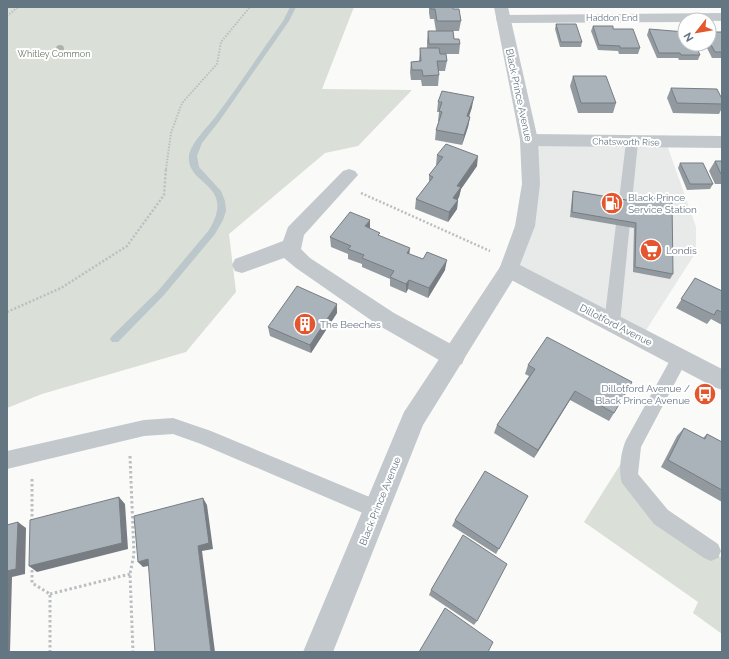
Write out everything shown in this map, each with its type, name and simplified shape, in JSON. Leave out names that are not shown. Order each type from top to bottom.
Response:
[{"type":"street","name":"Haddon End","points":[[502,13],[722,17]]},
{"type":"street","name":"Black Prince Avenue","points":[[318,652],[413,420],[511,265],[525,226],[531,184],[529,140],[502,13]]},
{"type":"street","name":"Chatsworth Rise","points":[[529,140],[722,142]]},
{"type":"street","points":[[345,180],[295,232],[290,251],[309,267],[386,319],[454,357]]},
{"type":"street","points":[[242,265],[276,254],[291,246]]},
{"type":"street","name":"Dillotford Avenue","points":[[511,265],[612,323],[722,380]]},
{"type":"lane","points":[[612,323],[632,142]]},
{"type":"lane","points":[[680,358],[632,446],[629,477],[661,517],[710,551]]},
{"type":"lane","points":[[7,460],[129,431],[144,428],[173,426],[205,437],[377,510]]},
{"type":"path","points":[[7,16],[18,7]]},
{"type":"path","points":[[7,312],[61,288],[127,246],[164,195],[166,164],[172,133],[182,103],[217,64],[221,42],[250,7]]},
{"type":"path","points":[[345,180],[511,265]]},
{"type":"path","points":[[129,431],[134,554],[130,574],[133,652]]},
{"type":"path","points":[[32,530],[33,454]]},
{"type":"path","points":[[32,560],[32,583],[50,594],[130,574]]},
{"type":"path","points":[[50,594],[50,652]]},
{"type":"shaded area","points":[[529,140],[666,142],[696,227],[696,252],[641,338],[509,269]]},
{"type":"green space","name":"Whitley Common","points":[[7,7],[354,7],[322,89],[412,90],[358,146],[325,153],[229,234],[236,292],[186,352],[42,394],[7,408]]},
{"type":"green space","points":[[632,446],[629,477],[661,517],[722,558],[722,634],[693,613],[698,602],[584,522]]},
{"type":"building","points":[[430,7],[453,7],[453,9],[459,9],[461,21],[437,21],[435,9],[431,9]]},
{"type":"building","points":[[556,24],[576,24],[582,42],[561,42]]},
{"type":"building","points":[[593,26],[613,26],[613,29],[633,29],[640,48],[620,48],[620,46],[599,45]]},
{"type":"building","points":[[649,29],[677,31],[677,52],[699,52],[700,55],[681,55],[680,53],[659,53]]},
{"type":"building","points":[[428,31],[453,31],[454,39],[459,39],[460,44],[429,44]]},
{"type":"building","points":[[717,32],[722,32],[722,52],[717,52]]},
{"type":"building","points":[[420,48],[439,48],[440,54],[446,54],[447,61],[437,61],[439,75],[423,76],[422,70],[412,70],[411,62],[421,61]]},
{"type":"building","points":[[573,76],[606,76],[616,103],[581,103]]},
{"type":"building","points":[[671,88],[717,89],[722,99],[722,104],[677,103]]},
{"type":"building","points":[[442,91],[474,97],[467,116],[470,117],[464,135],[436,130],[442,112],[439,111],[442,102],[438,102]]},
{"type":"building","points":[[446,144],[478,156],[457,186],[461,187],[453,198],[458,200],[449,212],[416,199],[433,177],[429,175],[443,157],[437,155]]},
{"type":"building","points":[[715,161],[722,161],[722,174],[721,174]]},
{"type":"building","points":[[680,163],[703,163],[713,184],[690,184]]},
{"type":"building","name":"Londis","points":[[573,191],[638,202],[638,195],[672,201],[673,274],[635,267],[636,223],[572,212]]},
{"type":"building","points":[[350,212],[370,220],[365,226],[380,233],[378,235],[410,248],[407,253],[423,259],[427,252],[447,260],[429,288],[409,280],[406,284],[390,277],[394,271],[362,258],[364,255],[348,249],[351,246],[330,237]]},
{"type":"building","points":[[695,278],[722,291],[722,312],[717,310],[714,315],[681,299]]},
{"type":"building","name":"The Beeches","points":[[297,286],[337,304],[310,345],[268,327]]},
{"type":"building","points":[[547,337],[632,382],[614,413],[575,391],[538,450],[497,425],[535,369],[528,365]]},
{"type":"building","points":[[684,428],[705,439],[707,434],[722,442],[722,490],[668,460]]},
{"type":"building","points":[[485,471],[528,496],[499,549],[455,520]]},
{"type":"building","points":[[119,497],[122,543],[29,566],[30,520]]},
{"type":"building","points":[[203,498],[209,543],[198,546],[211,652],[155,652],[148,559],[138,562],[134,516]]},
{"type":"building","points":[[18,522],[16,569],[7,571],[7,525]]},
{"type":"building","points":[[463,535],[507,564],[477,621],[431,590]]},
{"type":"building","points":[[445,608],[493,642],[488,652],[419,652]]},
{"type":"waterway","points":[[115,339],[161,293],[212,232],[219,220],[222,211],[221,201],[217,191],[195,168],[193,156],[199,142],[218,118],[286,21],[293,7]]},
{"type":"place","name":"Black Prince Service Station","points":[[612,203]]},
{"type":"place","name":"Londis","points":[[651,250]]},
{"type":"place","name":"The Beeches","points":[[305,324]]},
{"type":"place","name":"Dillotford Avenue / Black Prince Avenue","points":[[705,394]]}]
